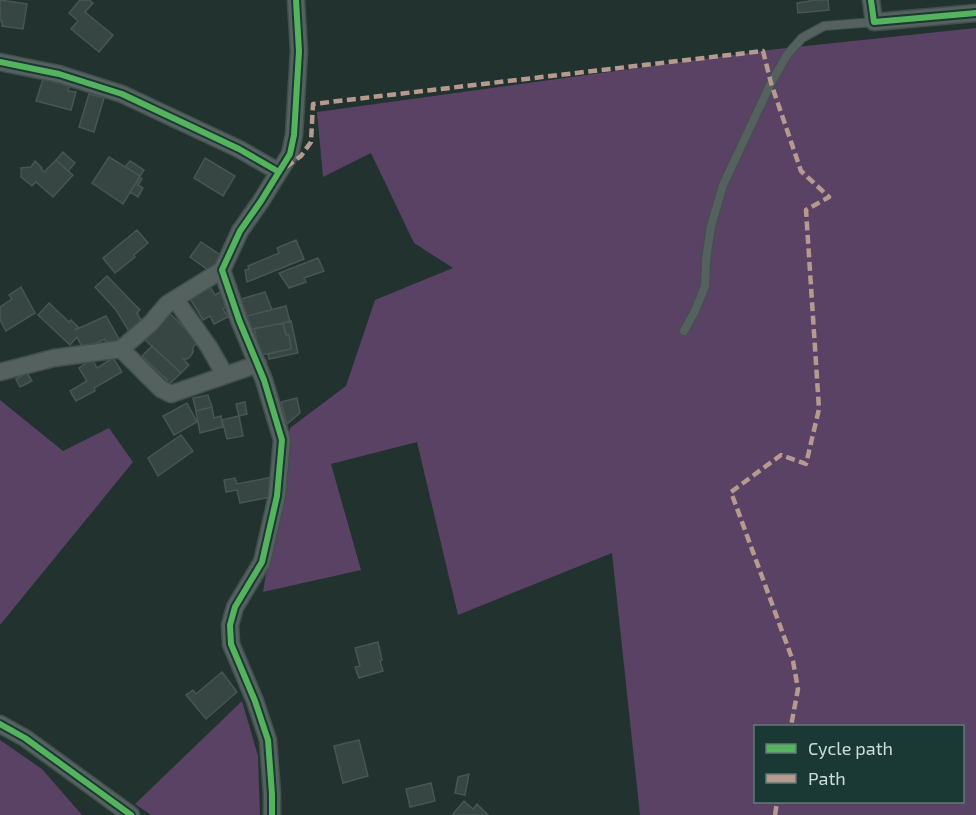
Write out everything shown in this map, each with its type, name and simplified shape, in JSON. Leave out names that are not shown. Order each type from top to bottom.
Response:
[{"type":"street","points":[[0,372],[125,342],[151,323],[167,304],[222,270],[240,231],[290,154],[294,135],[299,51],[296,0]]},
{"type":"street","points":[[871,0],[874,22],[976,13]]},
{"type":"street","points":[[0,62],[59,74],[122,94],[239,149],[279,172]]},
{"type":"street","points":[[222,270],[239,320],[258,364],[282,440],[278,485],[262,562],[235,607],[230,625],[231,644],[255,701],[268,740],[272,815]]},
{"type":"street","points":[[175,299],[209,347],[225,375]]},
{"type":"street","points":[[125,342],[161,389],[171,394],[258,364]]},
{"type":"street","points":[[0,724],[25,738],[131,815]]},
{"type":"lane","points":[[684,331],[695,312],[705,286],[711,226],[723,185],[771,83],[787,55],[802,38],[824,26],[874,22]]},
{"type":"shaded area","points":[[976,28],[976,815],[640,815],[612,553],[458,615],[417,442],[331,464],[361,570],[263,592],[290,428],[346,386],[375,300],[453,268],[414,243],[371,153],[323,177],[317,112],[777,49]]},
{"type":"shaded area","points":[[0,400],[63,451],[109,428],[133,462],[0,625]]},
{"type":"shaded area","points":[[242,701],[258,756],[260,815],[151,815],[135,804]]},
{"type":"shaded area","points":[[0,740],[42,769],[82,815],[0,815]]},
{"type":"building","points":[[0,0],[27,4],[23,29],[2,26]]},
{"type":"building","points":[[80,0],[89,0],[93,3],[85,12],[113,35],[99,52],[71,29],[78,21],[69,13]]},
{"type":"building","points":[[828,0],[829,10],[798,13],[797,3]]},
{"type":"building","points":[[43,79],[69,86],[68,91],[76,92],[71,110],[36,101]]},
{"type":"building","points":[[89,94],[104,98],[94,132],[79,127]]},
{"type":"building","points":[[63,152],[75,163],[68,171],[56,160]]},
{"type":"building","points":[[109,157],[140,176],[123,204],[92,183]]},
{"type":"building","points":[[205,158],[235,176],[223,196],[194,178]]},
{"type":"building","points":[[56,160],[73,175],[53,197],[36,182],[32,186],[21,177],[21,168],[31,167],[35,161],[44,172]]},
{"type":"building","points":[[130,161],[144,170],[140,176],[125,167]]},
{"type":"building","points":[[140,177],[142,179],[138,185],[143,188],[138,197],[130,192]]},
{"type":"building","points":[[137,230],[148,243],[115,273],[103,258]]},
{"type":"building","points":[[296,240],[304,259],[247,282],[245,270],[249,269],[248,266],[279,253],[277,248]]},
{"type":"building","points":[[201,242],[222,256],[211,272],[190,257]]},
{"type":"building","points":[[318,258],[324,271],[304,278],[306,282],[289,288],[279,273]]},
{"type":"building","points":[[107,276],[140,310],[137,313],[143,324],[130,333],[116,310],[95,287]]},
{"type":"building","points":[[210,286],[215,295],[222,291],[229,305],[223,309],[228,317],[214,324],[210,316],[203,320],[189,297]]},
{"type":"building","points":[[21,287],[35,313],[6,331],[0,320],[0,307],[12,299],[9,295]]},
{"type":"building","points":[[265,292],[272,310],[247,316],[241,299]]},
{"type":"building","points":[[49,303],[69,322],[71,320],[78,327],[75,330],[106,316],[119,339],[107,345],[105,339],[83,349],[77,337],[70,345],[38,315]]},
{"type":"building","points":[[286,306],[290,322],[252,329],[247,316]]},
{"type":"building","points":[[167,311],[199,341],[193,347],[190,357],[183,359],[189,365],[181,373],[143,338]]},
{"type":"building","points":[[291,321],[298,353],[269,359],[268,354],[291,349],[289,335],[286,335],[283,323]]},
{"type":"building","points":[[283,323],[286,335],[289,335],[291,349],[261,355],[254,329]]},
{"type":"building","points":[[152,346],[181,373],[167,386],[164,383],[167,380],[142,356]]},
{"type":"building","points":[[113,358],[122,372],[76,401],[70,391],[87,381],[79,368],[92,359],[97,368]]},
{"type":"building","points":[[27,373],[32,381],[20,387],[16,379]]},
{"type":"building","points":[[208,395],[212,407],[196,411],[193,398]]},
{"type":"building","points":[[297,398],[300,413],[287,424],[281,402]]},
{"type":"building","points":[[245,402],[247,414],[239,416],[236,404]]},
{"type":"building","points":[[187,403],[197,422],[174,435],[163,416]]},
{"type":"building","points":[[212,407],[214,418],[221,416],[223,427],[200,433],[196,411]]},
{"type":"building","points":[[239,416],[243,436],[227,439],[222,420]]},
{"type":"building","points":[[181,435],[193,451],[158,476],[148,458]]},
{"type":"building","points":[[273,477],[270,497],[240,503],[237,490],[226,492],[224,480],[235,478],[237,484]]},
{"type":"building","points":[[378,642],[383,671],[359,678],[355,667],[360,666],[355,648]]},
{"type":"building","points":[[222,672],[237,692],[206,719],[186,695],[193,690],[196,694]]},
{"type":"building","points":[[359,740],[368,776],[343,783],[334,746]]},
{"type":"building","points":[[469,774],[465,795],[455,793],[458,777]]},
{"type":"building","points":[[431,783],[435,801],[410,807],[406,789]]},
{"type":"building","points":[[464,801],[473,809],[477,804],[488,815],[452,815]]},
{"type":"marked path","points":[[286,167],[301,156],[311,142],[313,104],[763,51],[771,83],[801,171],[829,197],[806,210],[819,409],[806,464],[781,455],[731,492],[793,661],[798,689],[791,725]]},
{"type":"marked path","points":[[775,815],[777,803]]},
{"type":"cycle path","points":[[272,815],[268,740],[255,701],[231,644],[230,625],[235,607],[262,562],[277,496],[282,440],[264,380],[239,320],[222,270],[240,231],[290,154],[294,135],[299,51],[296,0]]},
{"type":"cycle path","points":[[871,0],[874,22],[976,13]]},
{"type":"cycle path","points":[[0,62],[59,74],[122,94],[239,149],[279,172]]},
{"type":"cycle path","points":[[0,724],[25,738],[131,815]]}]
